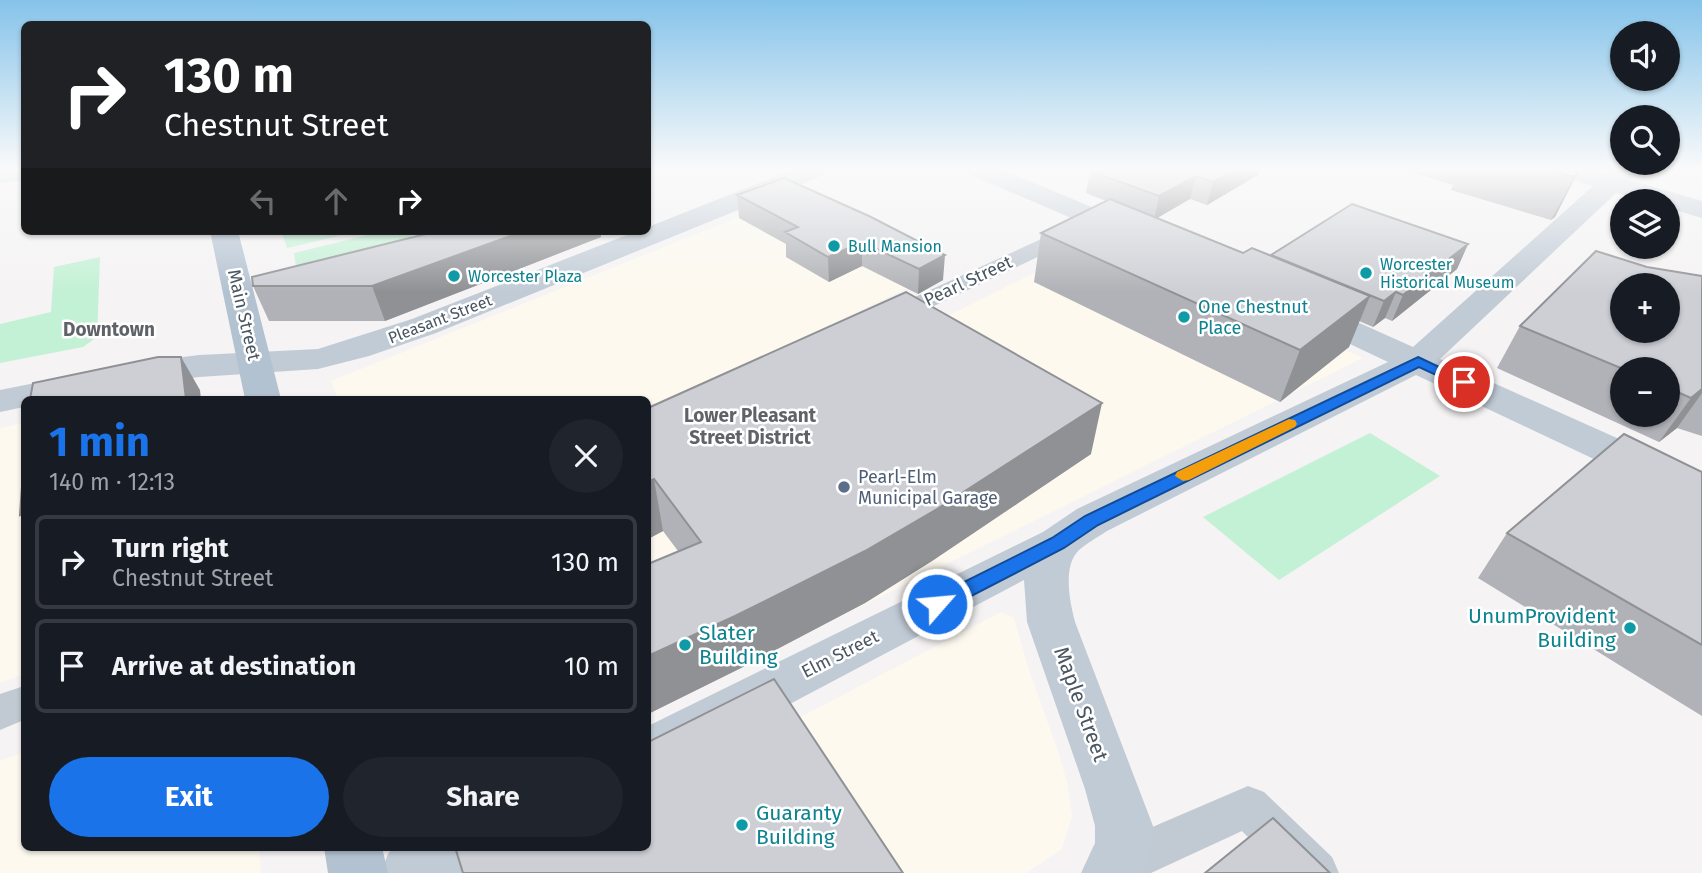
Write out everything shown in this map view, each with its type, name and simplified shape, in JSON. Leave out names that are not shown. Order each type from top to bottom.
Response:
[{"type":"main road","name":"Pleasant Street","points":[[25,396],[135,374],[254,362],[318,359],[399,336],[713,211]]},
{"type":"main road","points":[[1079,211],[1159,246]]},
{"type":"main road","name":"Elm Street","points":[[651,750],[1058,543],[1092,520],[1418,361],[1582,211]]},
{"type":"main road","name":"Main Street","points":[[225,235],[261,396]]},
{"type":"main road","points":[[1282,300],[1702,493]]},
{"type":"main road","name":"Pleasant Street","points":[[0,401],[21,397]]},
{"type":"main road","name":"Maple Street","points":[[1058,543],[1045,581],[1046,601],[1051,622],[1119,805],[1124,843],[1114,869]]},
{"type":"main road","points":[[354,851],[358,873]]},
{"type":"main road","points":[[410,873],[452,851]]},
{"type":"street","name":"Pearl Street","points":[[866,328],[1099,219]]},
{"type":"street","points":[[0,712],[21,704]]},
{"type":"street","name":"Maple Street","points":[[1114,869],[1248,807],[1316,873]]},
{"type":"shaded area","points":[[754,211],[807,211],[936,275],[651,409],[651,396],[337,396],[331,381]]},
{"type":"shaded area","points":[[1099,241],[1363,358],[651,711],[651,463]]},
{"type":"shaded area","points":[[21,424],[21,675],[0,683],[0,428]]},
{"type":"shaded area","points":[[1001,612],[1014,618],[1058,751],[1067,782],[1072,816],[1062,849],[1026,873],[503,873],[626,851],[651,851],[651,795]]},
{"type":"shaded area","points":[[21,753],[21,851],[259,851],[261,873],[0,873],[0,761]]},
{"type":"green space","points":[[282,235],[343,235],[287,248]]},
{"type":"green space","points":[[368,235],[411,235],[417,249],[316,273],[296,266],[294,253]]},
{"type":"green space","points":[[100,257],[97,337],[83,347],[0,363],[0,324],[51,312],[54,267]]},
{"type":"green space","points":[[1370,433],[1440,476],[1279,580],[1203,517]]},
{"type":"building","points":[[767,211],[857,211],[945,255],[919,269],[862,242],[828,257],[785,232],[798,227]]},
{"type":"building","points":[[1086,211],[1139,211],[1243,253],[1252,248],[1370,296],[1300,350],[1041,233]]},
{"type":"building","points":[[1341,211],[1372,211],[1468,244],[1403,295],[1396,292],[1384,301],[1271,255]]},
{"type":"building","points":[[422,235],[513,235],[372,286],[253,286],[252,277]]},
{"type":"building","points":[[1596,251],[1610,255],[1610,259],[1702,276],[1702,389],[1691,398],[1680,393],[1680,357],[1610,357],[1610,364],[1520,326]]},
{"type":"building","name":"Pearl-Elm Municipal Garage","points":[[906,292],[1102,403],[937,509],[865,551],[651,655],[651,563],[701,542],[654,479],[651,480],[651,407]]},
{"type":"building","points":[[158,357],[181,357],[186,396],[31,396],[33,383]]},
{"type":"building","points":[[1624,434],[1702,472],[1702,645],[1507,533]]},
{"type":"building","name":"Guaranty Building","points":[[774,679],[903,873],[463,873],[456,851],[651,851],[651,740]]},
{"type":"building","points":[[1273,818],[1330,873],[1205,873]]},
{"type":"slow traffic","points":[[1183,476],[1289,424]]},
{"type":"place","name":"Bull Mansion","points":[[834,246]]},
{"type":"place","name":"Worcester Historical Museum","points":[[1366,273]]},
{"type":"place","name":"Worcester Plaza","points":[[454,276]]},
{"type":"place","name":"One Chestnut Place","points":[[1184,317]]},
{"type":"place","name":"Pearl-Elm Municipal Garage","points":[[844,487]]},
{"type":"place","name":"UnumProvident Building","points":[[1630,628]]},
{"type":"place","name":"Slater Building","points":[[685,645]]},
{"type":"place","name":"Guaranty Building","points":[[742,825]]},
{"type":"district","name":"Downtown","points":[[109,329]]},
{"type":"district","name":"Lower Pleasant Street District","points":[[750,426]]},
{"type":"route","points":[[937,604],[1058,543],[1092,520],[1418,361],[1464,382]]}]
